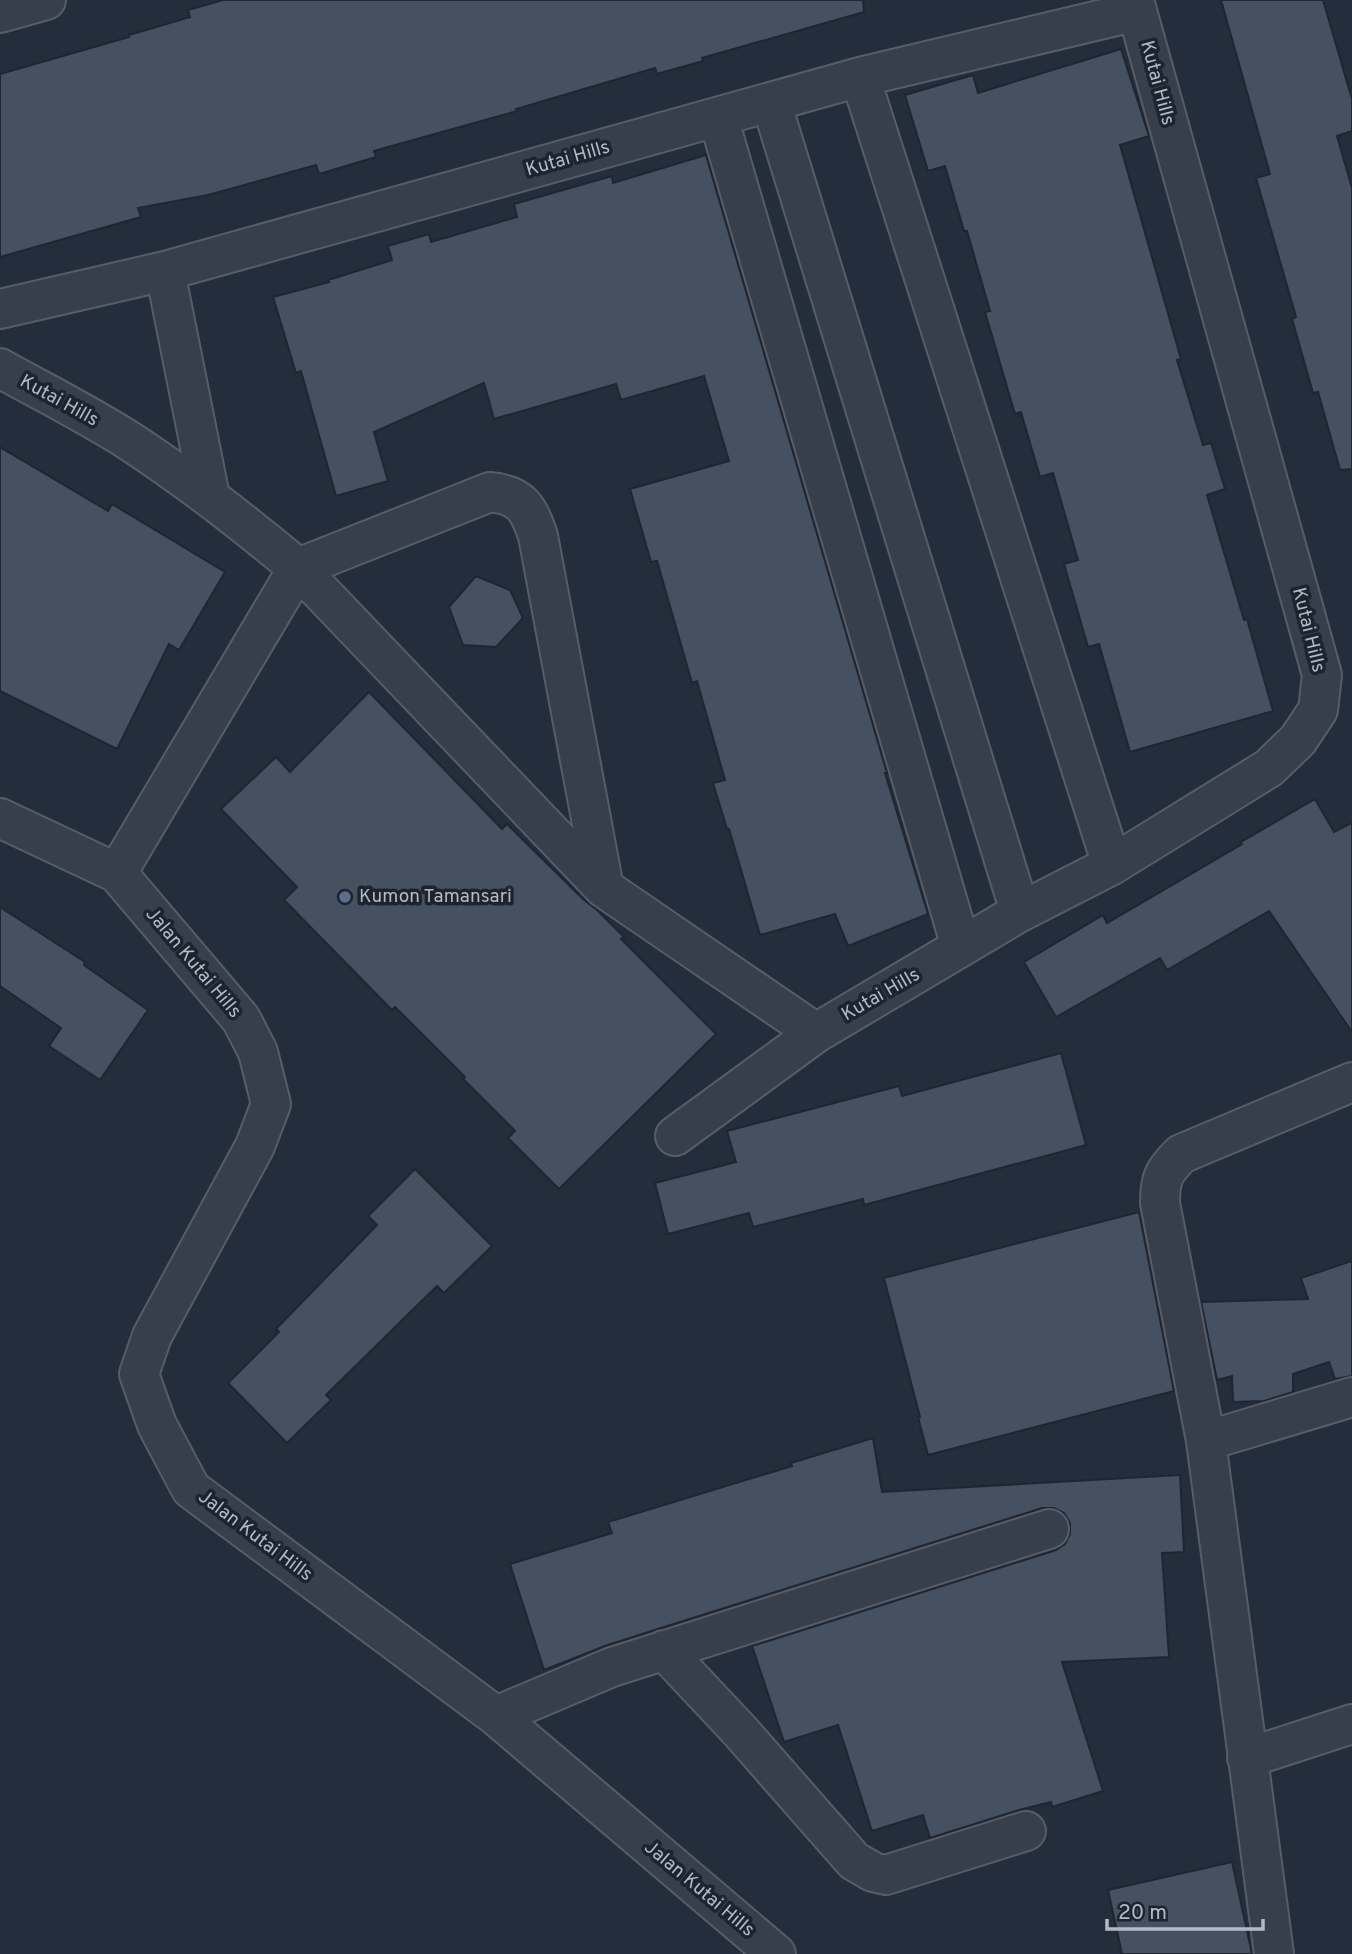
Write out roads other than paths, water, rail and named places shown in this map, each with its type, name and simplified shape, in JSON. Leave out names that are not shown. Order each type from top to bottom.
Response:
[{"type":"street","points":[[0,13],[46,0]]},
{"type":"street","name":"Kutai Hills","points":[[0,309],[164,271],[860,77],[1136,5],[1322,675],[1318,710],[1298,740],[1269,768],[1112,865],[1020,912],[816,1033],[674,1136]]},
{"type":"street","points":[[860,77],[1112,865]]},
{"type":"street","points":[[771,102],[1020,912]]},
{"type":"street","points":[[718,117],[961,947]]},
{"type":"street","points":[[164,271],[210,497]]},
{"type":"street","name":"Kutai Hills","points":[[0,368],[130,441],[210,497],[298,568],[604,888],[816,1033]]},
{"type":"street","points":[[117,873],[298,568],[490,492],[507,494],[521,502],[532,517],[538,537],[604,888]]},
{"type":"street","name":"Jalan Kutai Hills","points":[[0,817],[117,873],[241,1019],[258,1052],[271,1104],[254,1146],[152,1336],[139,1374],[157,1425],[191,1489],[496,1716],[776,1954]]},
{"type":"street","points":[[1274,1954],[1206,1441],[1160,1203],[1160,1183],[1167,1167],[1181,1154],[1352,1082]]},
{"type":"street","points":[[1206,1441],[1352,1396]]},
{"type":"street","points":[[496,1716],[612,1667],[1049,1528]]},
{"type":"street","points":[[664,1650],[740,1731],[854,1861],[873,1872],[886,1875],[1026,1832]]},
{"type":"street","points":[[1247,1758],[1352,1724]]},
{"type":"place","name":"Kumon Tamansari","points":[[345,897]]}]
